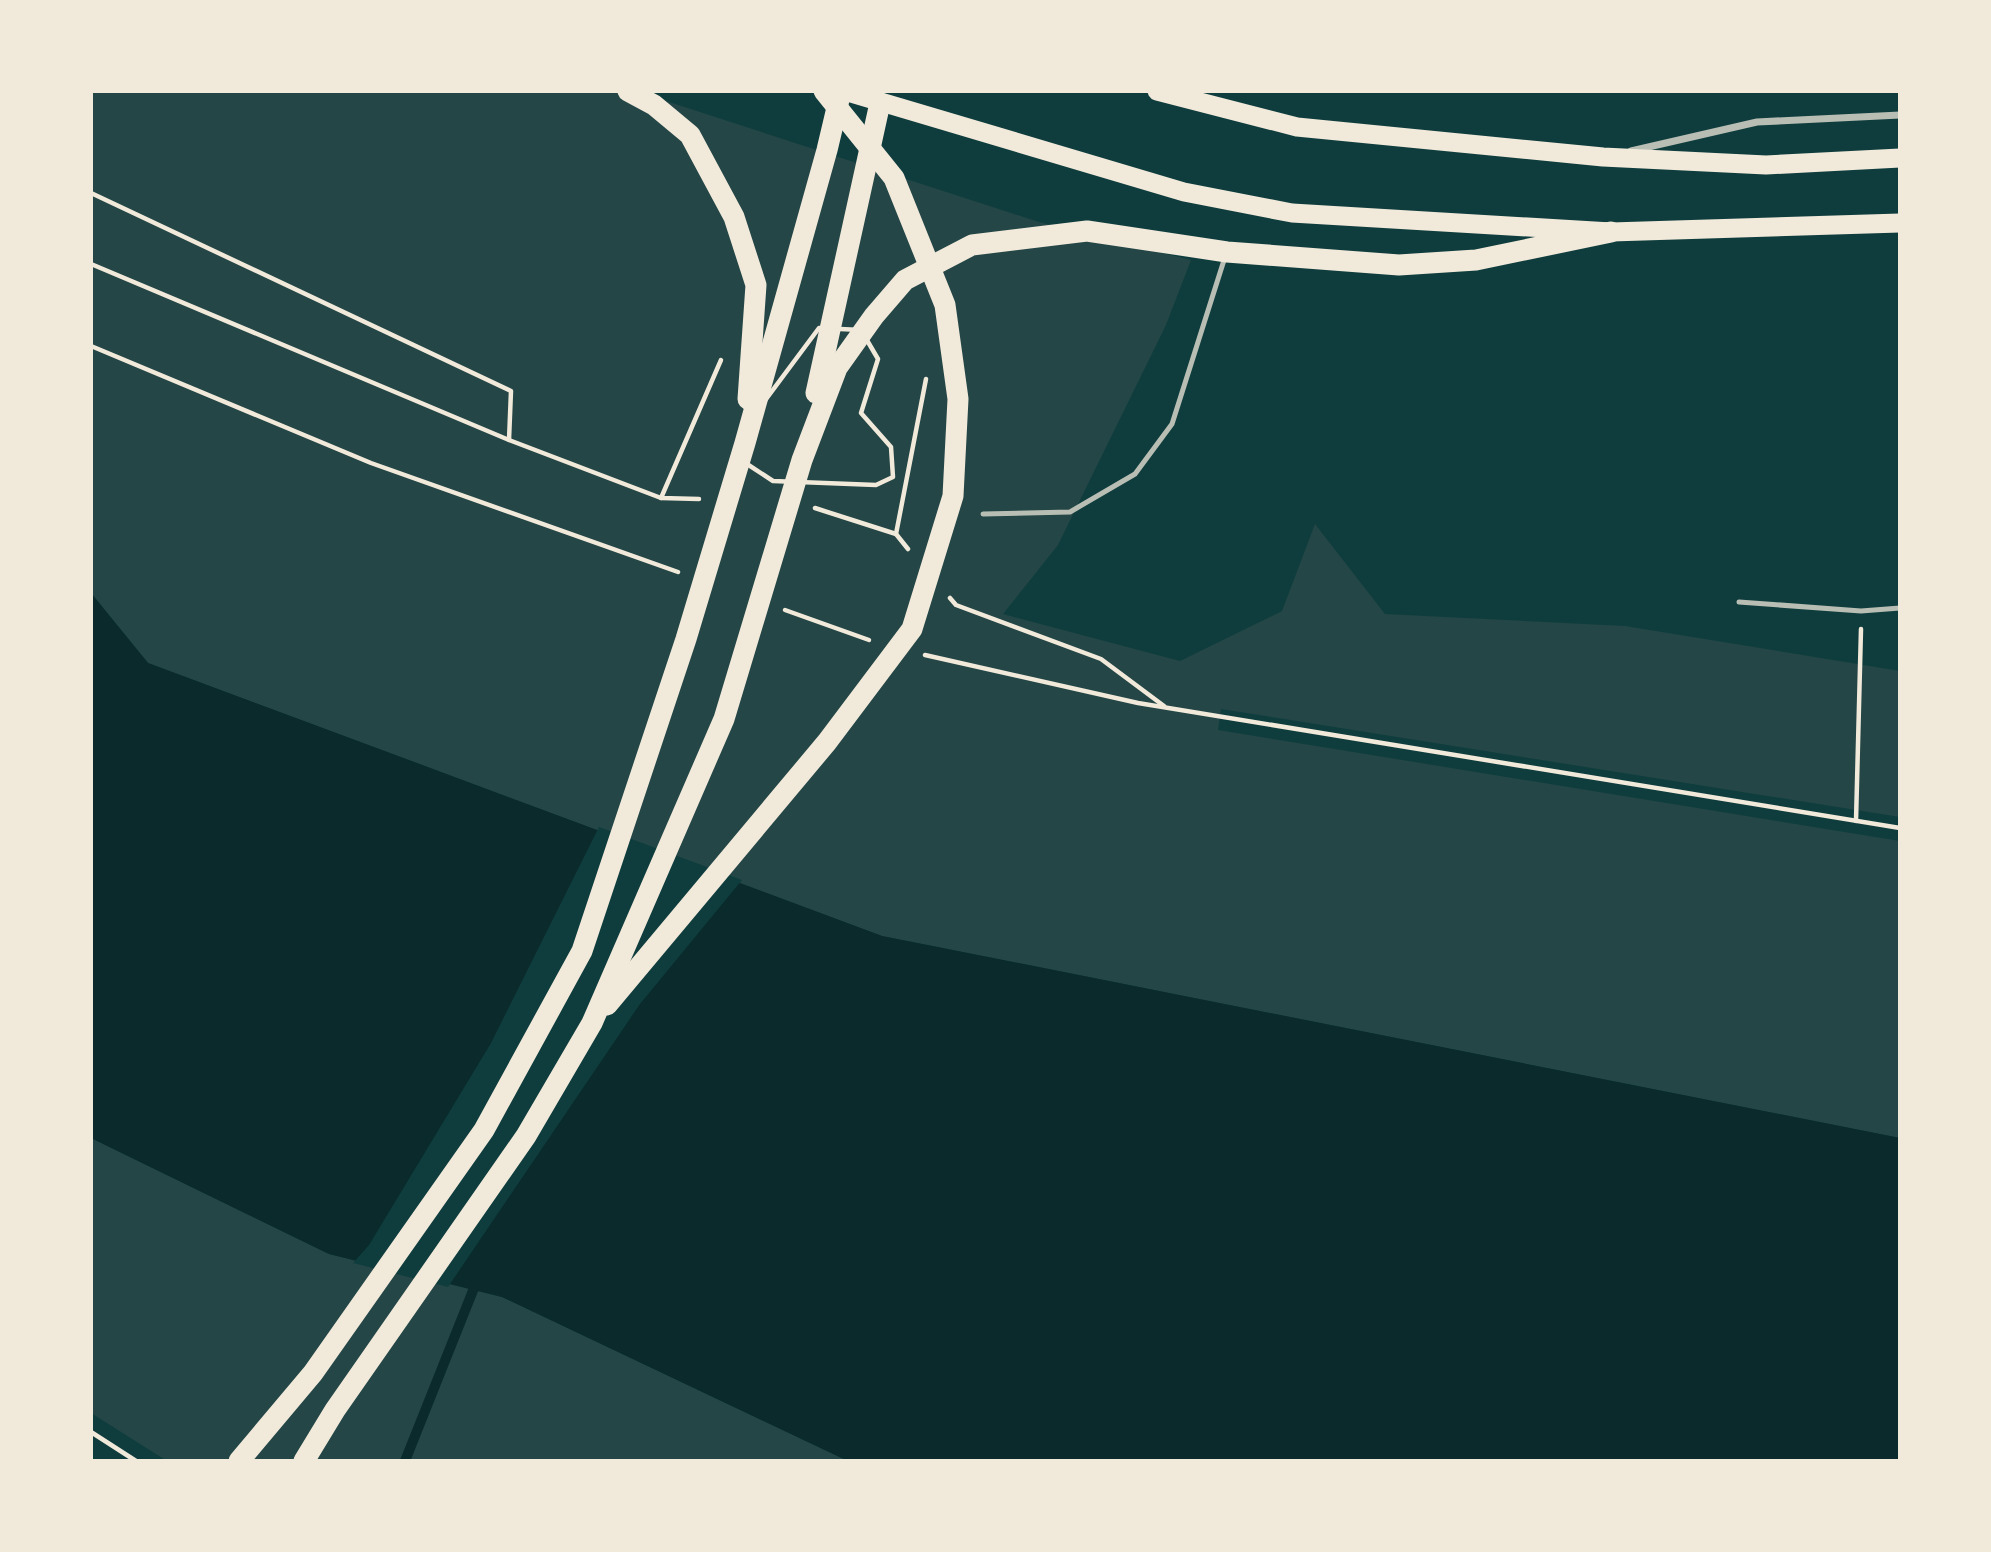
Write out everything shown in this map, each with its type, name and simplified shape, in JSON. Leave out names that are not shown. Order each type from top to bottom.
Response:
[{"type":"highway","points":[[628,91],[653,105],[690,135],[734,217],[756,285],[745,443]]},
{"type":"highway","points":[[592,1023],[827,743],[912,629],[953,496],[958,399],[946,305],[894,178],[824,91]]},
{"type":"highway","points":[[240,1457],[313,1373],[484,1130],[582,951],[686,639],[745,443],[842,91],[1184,192],[1292,213],[1611,232],[1900,223]]},
{"type":"highway","points":[[1157,91],[1297,127],[1603,157],[1766,165],[1900,158]]},
{"type":"highway","points":[[802,460],[880,103]]},
{"type":"highway","points":[[304,1461],[335,1410],[526,1136],[592,1023],[724,719],[802,460],[837,368],[874,316],[905,280],[972,244],[1087,231],[1227,251],[1399,265],[1476,260],[1611,232]]},
{"type":"highway","points":[[289,1461],[335,1410]]},
{"type":"street","points":[[1603,157],[1757,122],[1900,115]]},
{"type":"lane","points":[[983,514],[1070,512],[1135,474],[1172,424],[1227,251]]},
{"type":"lane","points":[[1740,602],[1861,611],[1900,608]]},
{"type":"path","points":[[91,193],[511,391],[509,440]]},
{"type":"path","points":[[91,264],[509,440],[661,498],[700,499]]},
{"type":"path","points":[[91,346],[371,463],[684,575]]},
{"type":"path","points":[[661,498],[722,358]]},
{"type":"path","points":[[896,534],[928,367]]},
{"type":"path","points":[[893,477],[906,479]]},
{"type":"path","points":[[803,505],[896,534],[913,554]]},
{"type":"path","points":[[947,595],[956,605],[1101,659],[1165,706]]},
{"type":"path","points":[[772,606],[872,641]]},
{"type":"path","points":[[924,655],[1125,700],[1900,828]]},
{"type":"path","points":[[1856,821],[1860,657]]},
{"type":"path","points":[[91,1432],[136,1461]]},
{"type":"shaded area","points":[[91,91],[635,91],[1039,222],[1191,260],[1166,325],[1058,545],[1003,614],[1180,661],[1282,611],[1315,524],[1385,614],[1625,626],[1900,671],[1900,817],[1221,709],[1218,730],[1900,841],[1900,1138],[882,936],[148,663],[91,593]]},
{"type":"shaded area","points":[[91,593],[148,663],[882,936],[1900,1138],[1900,1461],[848,1461],[502,1297],[329,1254],[91,1138]]},
{"type":"shaded area","points":[[91,1138],[329,1254],[502,1297],[848,1461],[167,1461],[91,1413]]},
{"type":"pier","points":[[599,827],[742,880],[640,1004],[448,1287],[353,1263],[369,1245],[491,1043]]},
{"type":"waterway","points":[[405,1461],[478,1278]]}]
